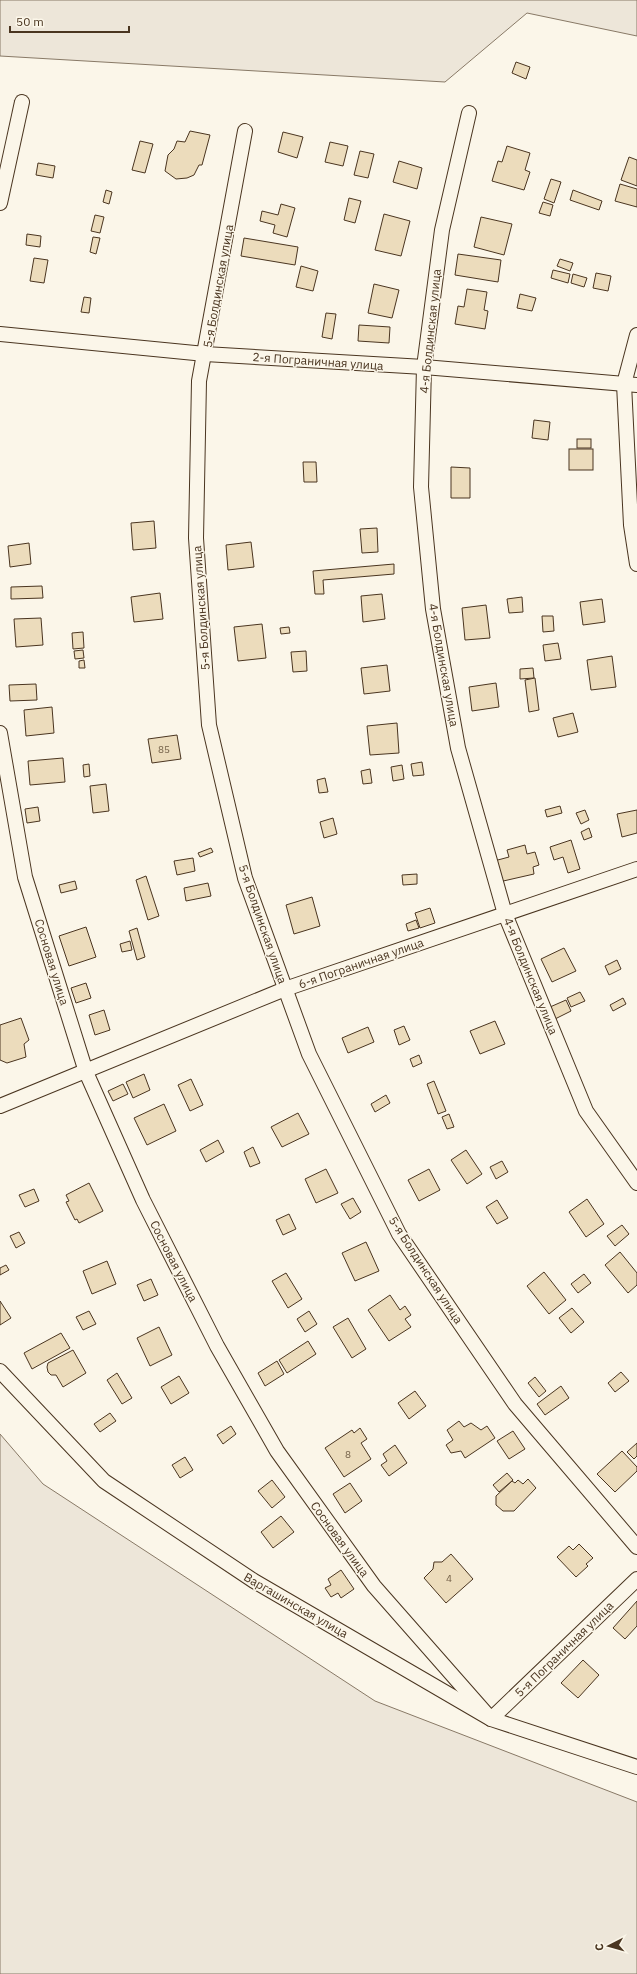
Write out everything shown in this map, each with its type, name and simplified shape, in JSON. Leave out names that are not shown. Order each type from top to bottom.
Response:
[{"type":"street","points":[[0,203],[22,102]]},
{"type":"street","name":"4-я Болдинская улица","points":[[469,113],[442,230],[424,367],[421,487],[433,609],[458,748],[505,914],[586,1111],[637,1183]]},
{"type":"street","name":"5-я Болдинская улица","points":[[245,131],[206,354],[199,381],[196,538],[209,725],[245,878],[309,1054],[399,1234],[515,1404],[637,1547]]},
{"type":"street","name":"2-я Пограничная улица","points":[[0,334],[206,354],[424,367],[630,384]]},
{"type":"street","points":[[637,335],[630,384],[631,524],[637,564]]},
{"type":"street","name":"Сосновая улица","points":[[0,732],[25,877],[86,1072],[147,1207],[217,1346],[277,1451],[374,1586],[491,1719]]},
{"type":"street","name":"6-я Пограничная улица","points":[[0,1106],[86,1072],[285,989],[637,869]]},
{"type":"street","name":"Варгашинская улица","points":[[0,1371],[104,1481],[254,1581],[491,1719],[637,1767]]},
{"type":"street","name":"5-я Пограничная улица","points":[[491,1719],[637,1579]]},
{"type":"shaded area","points":[[0,0],[637,0],[637,36],[527,13],[445,82],[0,56]]},
{"type":"shaded area","points":[[0,1434],[43,1484],[375,1701],[637,1802],[637,1974],[0,1974]]},
{"type":"building","points":[[516,62],[530,67],[526,79],[512,73]]},
{"type":"building","points":[[190,131],[210,135],[202,165],[199,165],[194,175],[187,178],[176,179],[165,171],[168,155],[174,149],[177,141],[185,142]]},
{"type":"building","points":[[283,132],[303,137],[297,158],[278,152]]},
{"type":"building","points":[[140,141],[153,144],[145,173],[132,170]]},
{"type":"building","points":[[330,142],[348,146],[343,166],[325,162]]},
{"type":"building","points":[[507,146],[530,153],[525,170],[530,172],[524,190],[492,181],[498,161],[502,162]]},
{"type":"building","points":[[360,151],[374,154],[368,178],[354,175]]},
{"type":"building","points":[[629,157],[637,160],[637,186],[621,180]]},
{"type":"building","points":[[399,161],[422,168],[417,189],[393,182]]},
{"type":"building","points":[[38,163],[55,166],[53,178],[36,175]]},
{"type":"building","points":[[551,179],[561,182],[554,203],[544,199]]},
{"type":"building","points":[[620,184],[637,189],[637,207],[615,201]]},
{"type":"building","points":[[106,190],[112,192],[109,204],[103,202]]},
{"type":"building","points":[[573,190],[602,201],[599,210],[570,200]]},
{"type":"building","points":[[349,198],[361,201],[355,223],[344,220]]},
{"type":"building","points":[[543,202],[553,205],[550,216],[539,213]]},
{"type":"building","points":[[281,204],[295,208],[287,237],[273,233],[275,225],[260,221],[262,211],[278,215]]},
{"type":"building","points":[[384,214],[410,221],[401,256],[375,250]]},
{"type":"building","points":[[95,215],[104,217],[100,233],[91,231]]},
{"type":"building","points":[[481,217],[512,224],[504,255],[474,247]]},
{"type":"building","points":[[27,234],[41,236],[40,247],[26,245]]},
{"type":"building","points":[[93,237],[100,238],[96,254],[90,252]]},
{"type":"building","points":[[244,238],[298,247],[295,265],[241,256]]},
{"type":"building","points":[[458,254],[501,260],[498,282],[455,275]]},
{"type":"building","points":[[34,258],[48,260],[44,283],[30,281]]},
{"type":"building","points":[[560,259],[573,263],[570,271],[557,266]]},
{"type":"building","points":[[301,266],[318,271],[313,291],[296,287]]},
{"type":"building","points":[[553,270],[570,274],[568,283],[551,278]]},
{"type":"building","points":[[596,273],[611,276],[608,291],[593,288]]},
{"type":"building","points":[[573,274],[587,278],[584,287],[571,283]]},
{"type":"building","points":[[374,284],[399,290],[392,318],[368,313]]},
{"type":"building","points":[[467,289],[487,292],[484,310],[488,311],[485,329],[455,324],[458,306],[464,307]]},
{"type":"building","points":[[520,294],[536,298],[532,311],[517,308]]},
{"type":"building","points":[[84,297],[91,298],[89,313],[81,312]]},
{"type":"building","points":[[326,313],[336,314],[332,339],[322,337]]},
{"type":"building","points":[[359,325],[390,327],[389,343],[358,341]]},
{"type":"building","points":[[534,420],[550,422],[548,440],[532,438]]},
{"type":"building","points":[[577,439],[591,439],[591,448],[577,448]]},
{"type":"building","points":[[569,449],[593,449],[593,470],[569,470]]},
{"type":"building","points":[[303,462],[316,462],[317,482],[304,482]]},
{"type":"building","points":[[451,467],[470,468],[470,498],[451,498]]},
{"type":"building","points":[[154,521],[156,548],[133,550],[131,523]]},
{"type":"building","points":[[377,528],[378,552],[362,553],[360,529]]},
{"type":"building","points":[[251,542],[254,567],[228,570],[226,545]]},
{"type":"building","points":[[29,543],[31,564],[10,567],[8,546]]},
{"type":"building","points":[[394,564],[394,574],[323,580],[324,594],[315,594],[313,571]]},
{"type":"building","points":[[42,586],[43,598],[11,599],[11,587]]},
{"type":"building","points":[[160,593],[163,619],[134,622],[131,597]]},
{"type":"building","points":[[382,594],[385,619],[363,622],[361,596]]},
{"type":"building","points":[[522,597],[523,612],[509,613],[507,599]]},
{"type":"building","points":[[602,599],[605,622],[583,625],[580,602]]},
{"type":"building","points":[[486,605],[490,638],[465,640],[462,608]]},
{"type":"building","points":[[542,616],[553,616],[554,631],[543,632]]},
{"type":"building","points":[[41,618],[43,645],[16,647],[14,619]]},
{"type":"building","points":[[262,624],[266,658],[238,661],[234,627]]},
{"type":"building","points":[[289,627],[290,633],[281,634],[280,628]]},
{"type":"building","points":[[83,632],[84,648],[73,649],[72,633]]},
{"type":"building","points":[[558,643],[561,659],[545,661],[543,645]]},
{"type":"building","points":[[83,650],[84,658],[75,659],[74,651]]},
{"type":"building","points":[[306,651],[307,671],[293,672],[291,652]]},
{"type":"building","points":[[612,656],[616,687],[591,690],[587,660]]},
{"type":"building","points":[[84,660],[85,668],[79,668],[79,661]]},
{"type":"building","points":[[387,665],[390,691],[364,694],[361,668]]},
{"type":"building","points":[[533,668],[534,678],[520,679],[520,669]]},
{"type":"building","points":[[535,678],[539,710],[529,712],[525,680]]},
{"type":"building","points":[[496,683],[499,707],[472,711],[469,687]]},
{"type":"building","points":[[36,684],[37,700],[10,701],[9,685]]},
{"type":"building","points":[[52,707],[54,733],[26,736],[24,710]]},
{"type":"building","points":[[573,713],[578,732],[558,737],[553,718]]},
{"type":"building","points":[[397,723],[399,753],[370,755],[367,726]]},
{"type":"building","points":[[177,735],[181,759],[152,763],[148,739]]},
{"type":"building","points":[[63,758],[65,782],[30,785],[28,761]]},
{"type":"building","points":[[422,762],[424,775],[413,776],[411,764]]},
{"type":"building","points":[[89,764],[90,776],[84,777],[83,765]]},
{"type":"building","points":[[402,765],[404,779],[393,781],[391,767]]},
{"type":"building","points":[[370,769],[372,783],[363,784],[361,771]]},
{"type":"building","points":[[325,778],[328,792],[319,793],[317,780]]},
{"type":"building","points":[[106,784],[109,811],[93,813],[90,786]]},
{"type":"building","points":[[560,806],[562,813],[547,817],[545,810]]},
{"type":"building","points":[[38,807],[40,821],[27,823],[25,809]]},
{"type":"building","points":[[585,810],[589,820],[581,824],[576,813]]},
{"type":"building","points":[[637,810],[637,833],[622,837],[617,814]]},
{"type":"building","points":[[333,818],[337,834],[324,838],[320,822]]},
{"type":"building","points":[[589,828],[592,837],[584,840],[581,832]]},
{"type":"building","points":[[571,840],[580,869],[568,873],[563,857],[554,860],[550,847]]},
{"type":"building","points":[[525,845],[527,854],[535,852],[539,865],[533,867],[534,874],[499,882],[494,861],[509,857],[507,850]]},
{"type":"building","points":[[211,848],[213,852],[200,857],[198,853]]},
{"type":"building","points":[[193,858],[195,871],[177,875],[174,861]]},
{"type":"building","points":[[417,874],[417,884],[403,885],[402,875]]},
{"type":"building","points":[[146,876],[159,916],[148,920],[136,880]]},
{"type":"building","points":[[75,881],[77,889],[61,893],[59,885]]},
{"type":"building","points":[[208,883],[211,896],[186,901],[184,888]]},
{"type":"building","points":[[312,897],[320,926],[294,934],[286,905]]},
{"type":"building","points":[[430,908],[435,923],[420,928],[415,913]]},
{"type":"building","points":[[416,920],[419,928],[408,931],[406,924]]},
{"type":"building","points":[[86,927],[96,957],[69,966],[59,936]]},
{"type":"building","points":[[137,928],[145,957],[137,960],[129,931]]},
{"type":"building","points":[[130,941],[132,950],[122,952],[120,944]]},
{"type":"building","points":[[564,948],[576,971],[552,982],[541,959]]},
{"type":"building","points":[[617,960],[621,969],[609,975],[605,966]]},
{"type":"building","points":[[86,983],[91,998],[76,1003],[71,988]]},
{"type":"building","points":[[580,992],[585,1001],[571,1007],[567,998]]},
{"type":"building","points":[[623,998],[626,1004],[613,1011],[610,1005]]},
{"type":"building","points":[[566,1000],[571,1011],[555,1019],[550,1007]]},
{"type":"building","points":[[104,1010],[110,1030],[95,1035],[89,1015]]},
{"type":"building","points":[[21,1018],[29,1040],[24,1044],[26,1057],[7,1063],[0,1060],[0,1025]]},
{"type":"building","points":[[495,1021],[505,1044],[480,1054],[470,1031]]},
{"type":"building","points":[[404,1026],[410,1040],[399,1045],[394,1030]]},
{"type":"building","points":[[368,1027],[374,1042],[348,1053],[342,1038]]},
{"type":"building","points":[[419,1055],[422,1063],[413,1067],[410,1059]]},
{"type":"building","points":[[144,1074],[150,1090],[133,1098],[126,1082]]},
{"type":"building","points":[[191,1079],[203,1105],[190,1111],[178,1085]]},
{"type":"building","points":[[434,1081],[446,1111],[438,1114],[427,1084]]},
{"type":"building","points":[[123,1084],[128,1094],[113,1101],[108,1091]]},
{"type":"building","points":[[386,1095],[390,1103],[375,1112],[371,1104]]},
{"type":"building","points":[[164,1104],[176,1131],[147,1145],[134,1118]]},
{"type":"building","points":[[298,1113],[309,1134],[282,1147],[271,1127]]},
{"type":"building","points":[[449,1114],[454,1127],[447,1129],[442,1117]]},
{"type":"building","points":[[218,1140],[224,1152],[206,1162],[200,1150]]},
{"type":"building","points":[[253,1147],[260,1163],[250,1167],[244,1152]]},
{"type":"building","points":[[466,1150],[482,1174],[467,1184],[451,1160]]},
{"type":"building","points":[[502,1161],[508,1172],[496,1179],[490,1167]]},
{"type":"building","points":[[326,1169],[338,1193],[316,1203],[305,1179]]},
{"type":"building","points":[[429,1169],[440,1190],[419,1201],[408,1180]]},
{"type":"building","points":[[89,1183],[103,1211],[79,1223],[77,1219],[75,1220],[66,1202],[69,1201],[66,1195]]},
{"type":"building","points":[[34,1189],[39,1201],[25,1207],[19,1195]]},
{"type":"building","points":[[353,1198],[361,1212],[350,1219],[341,1204]]},
{"type":"building","points":[[587,1199],[604,1224],[586,1237],[569,1212]]},
{"type":"building","points":[[497,1200],[508,1218],[497,1224],[486,1207]]},
{"type":"building","points":[[289,1214],[296,1229],[283,1235],[276,1220]]},
{"type":"building","points":[[622,1225],[629,1234],[615,1246],[607,1236]]},
{"type":"building","points":[[19,1232],[25,1243],[16,1248],[10,1236]]},
{"type":"building","points":[[366,1242],[379,1271],[355,1281],[342,1253]]},
{"type":"building","points":[[620,1252],[637,1273],[637,1285],[628,1293],[605,1265]]},
{"type":"building","points":[[107,1261],[116,1284],[92,1294],[83,1271]]},
{"type":"building","points":[[6,1265],[9,1270],[0,1275],[0,1268]]},
{"type":"building","points":[[544,1272],[566,1300],[549,1314],[527,1286]]},
{"type":"building","points":[[286,1273],[302,1299],[288,1308],[272,1281]]},
{"type":"building","points":[[584,1274],[591,1283],[578,1293],[571,1284]]},
{"type":"building","points":[[151,1279],[158,1295],[144,1301],[137,1285]]},
{"type":"building","points":[[390,1295],[400,1310],[405,1306],[411,1315],[405,1319],[411,1327],[389,1341],[368,1310]]},
{"type":"building","points":[[0,1301],[11,1318],[0,1325]]},
{"type":"building","points":[[572,1308],[584,1322],[571,1333],[559,1318]]},
{"type":"building","points":[[89,1311],[96,1324],[83,1330],[76,1317]]},
{"type":"building","points":[[309,1311],[317,1324],[305,1332],[297,1319]]},
{"type":"building","points":[[348,1318],[366,1349],[352,1358],[333,1327]]},
{"type":"building","points":[[159,1327],[172,1355],[150,1366],[137,1338]]},
{"type":"building","points":[[61,1333],[70,1348],[32,1369],[24,1353]]},
{"type":"building","points":[[308,1341],[316,1354],[287,1373],[279,1360]]},
{"type":"building","points":[[73,1350],[86,1373],[63,1387],[56,1375],[51,1375],[48,1372],[48,1363]]},
{"type":"building","points":[[277,1361],[284,1374],[265,1386],[258,1373]]},
{"type":"building","points":[[621,1372],[629,1381],[615,1392],[608,1383]]},
{"type":"building","points":[[117,1373],[132,1398],[122,1404],[107,1380]]},
{"type":"building","points":[[179,1376],[189,1393],[171,1404],[161,1387]]},
{"type":"building","points":[[535,1377],[546,1391],[539,1397],[528,1383]]},
{"type":"building","points":[[561,1386],[569,1398],[545,1415],[537,1404]]},
{"type":"building","points":[[415,1391],[426,1406],[409,1419],[398,1403]]},
{"type":"building","points":[[110,1413],[116,1421],[100,1432],[94,1424]]},
{"type":"building","points":[[459,1421],[464,1427],[471,1423],[481,1430],[487,1426],[495,1438],[465,1458],[461,1451],[451,1453],[446,1445],[453,1440],[447,1430]]},
{"type":"building","points":[[231,1426],[236,1434],[223,1444],[217,1435]]},
{"type":"building","points":[[360,1428],[367,1439],[361,1443],[371,1459],[344,1477],[325,1448],[352,1430],[354,1433]]},
{"type":"building","points":[[513,1431],[525,1449],[509,1459],[497,1441]]},
{"type":"building","points":[[637,1443],[637,1456],[634,1459],[627,1452]]},
{"type":"building","points":[[395,1445],[407,1463],[389,1476],[381,1465],[387,1461],[383,1454]]},
{"type":"building","points":[[622,1451],[637,1467],[637,1471],[615,1492],[597,1474]]},
{"type":"building","points":[[185,1457],[193,1470],[180,1478],[172,1465]]},
{"type":"building","points":[[507,1473],[513,1480],[499,1492],[493,1485]]},
{"type":"building","points":[[528,1479],[536,1488],[514,1511],[503,1511],[496,1505],[496,1496],[512,1481],[515,1483],[518,1480],[523,1484]]},
{"type":"building","points":[[272,1480],[285,1497],[272,1508],[258,1491]]},
{"type":"building","points":[[350,1483],[362,1501],[345,1513],[333,1494]]},
{"type":"building","points":[[281,1516],[294,1532],[273,1548],[261,1532]]},
{"type":"building","points":[[579,1544],[593,1558],[586,1564],[588,1566],[576,1577],[557,1557],[569,1546],[573,1550]]},
{"type":"building","points":[[451,1554],[473,1579],[446,1603],[424,1578],[433,1569],[434,1562],[442,1562]]},
{"type":"building","points":[[341,1570],[354,1589],[341,1598],[338,1593],[331,1597],[325,1588],[331,1585],[328,1579]]},
{"type":"building","points":[[637,1601],[637,1626],[625,1639],[613,1628]]},
{"type":"building","points":[[583,1660],[599,1675],[578,1698],[561,1683]]}]
